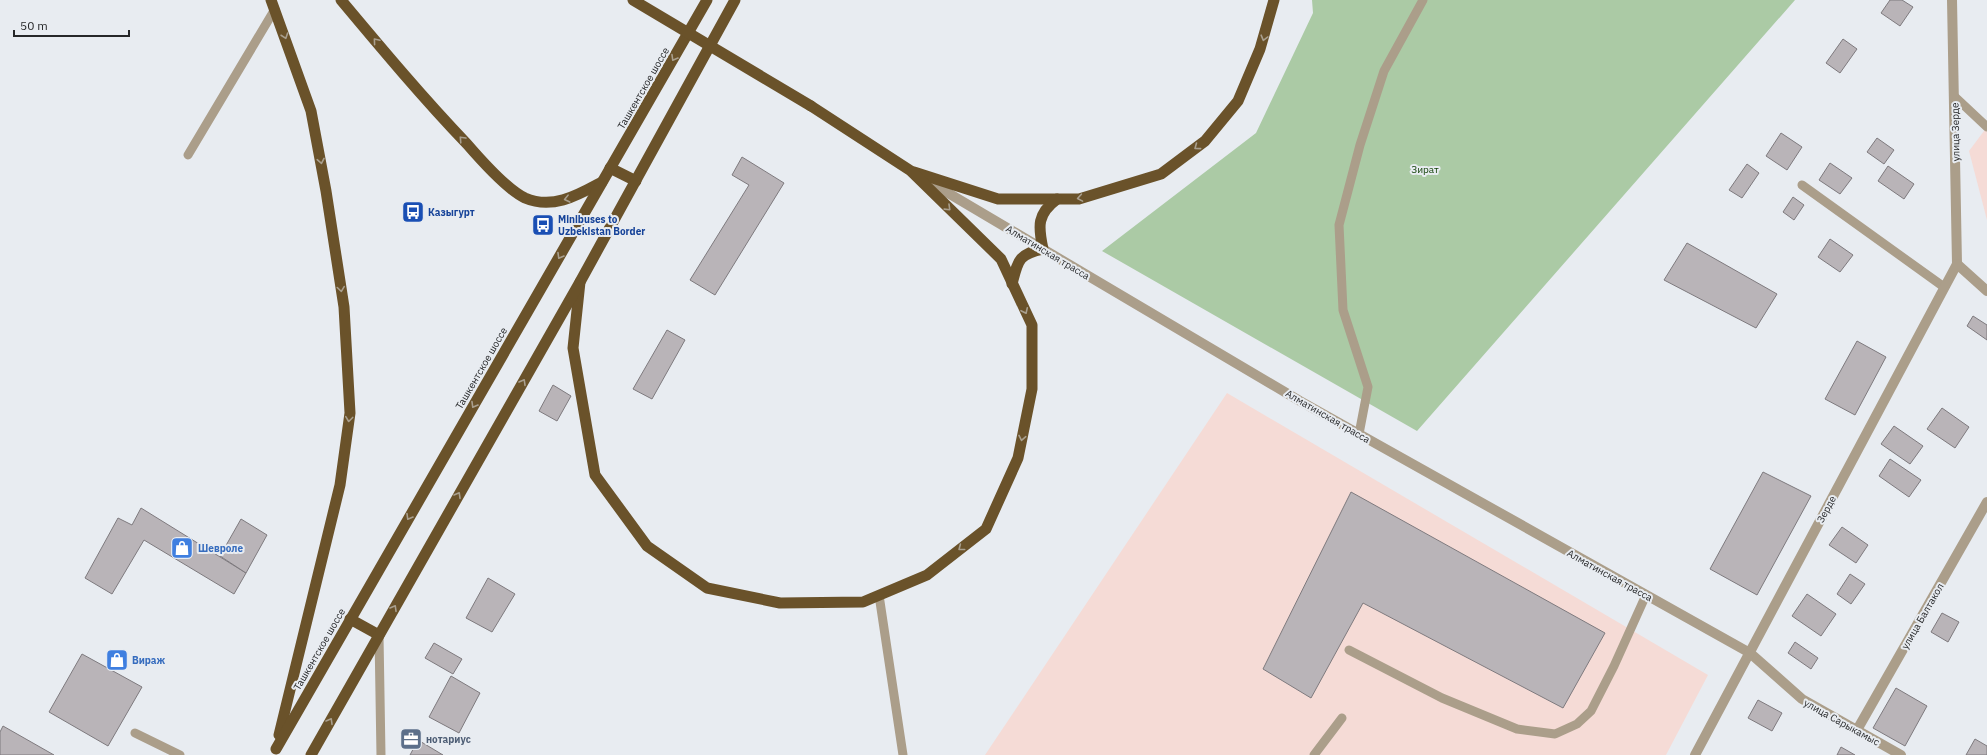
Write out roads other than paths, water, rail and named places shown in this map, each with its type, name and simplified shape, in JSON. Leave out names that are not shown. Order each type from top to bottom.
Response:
[{"type":"highway","points":[[341,0],[427,102],[488,167],[519,194],[526,198],[550,203],[572,198],[602,182]]},
{"type":"highway","points":[[580,282],[573,348],[595,474],[647,546],[707,588],[780,604],[863,602],[928,575],[986,528],[1018,458],[1032,389],[1032,325],[1001,259],[911,171],[811,106],[633,0]]},
{"type":"highway","name":"Ташкентское шоссе","points":[[274,752],[707,0]]},
{"type":"highway","points":[[311,755],[580,282],[735,0]]},
{"type":"highway","points":[[911,171],[998,199],[1079,199],[1161,174],[1205,141],[1238,101],[1260,49],[1274,0]]},
{"type":"highway","points":[[273,5],[311,111],[325,184],[344,307],[350,413],[340,485],[274,752]]},
{"type":"highway","points":[[610,168],[636,181]]},
{"type":"highway","points":[[1012,284],[1018,260],[1028,252],[1043,249],[1040,234],[1040,218],[1046,207],[1057,199]]},
{"type":"highway","points":[[350,619],[379,635]]},
{"type":"street","name":"улица Зерде","points":[[1952,0],[1957,264]]},
{"type":"street","name":"Алматинская трасса","points":[[911,171],[1359,434],[1750,653]]},
{"type":"street","name":"Зерде","points":[[1698,754],[1750,653],[1957,264]]},
{"type":"street","points":[[1957,264],[1987,291]]},
{"type":"street","name":"улица Балтакол","points":[[1857,730],[1987,502]]},
{"type":"street","name":"улица Сарыкамыс","points":[[1750,653],[1802,699],[1901,755]]},
{"type":"lane","points":[[1359,434],[1368,386],[1343,310],[1339,225],[1360,145],[1384,71],[1423,0]]},
{"type":"lane","points":[[188,154],[273,5]]},
{"type":"lane","points":[[1954,96],[1987,127]]},
{"type":"lane","points":[[1802,186],[1944,286]]},
{"type":"lane","points":[[879,595],[903,755]]},
{"type":"lane","points":[[1349,650],[1442,698],[1517,729],[1555,734],[1577,724],[1591,711],[1614,666],[1646,595]]},
{"type":"lane","points":[[379,635],[381,755]]},
{"type":"lane","points":[[1314,755],[1342,718]]},
{"type":"lane","points":[[135,733],[180,755]]},
{"type":"place","name":"Казыгурт","points":[[413,212]]},
{"type":"place","name":"Minibuses to Uzbekistan Border","points":[[543,225]]},
{"type":"place","name":"Шевроле","points":[[182,548]]},
{"type":"place","name":"Вираж","points":[[117,660]]},
{"type":"place","name":"нотариус","points":[[411,739]]},
{"type":"park label","name":"Зират","points":[[1425,169]]}]
